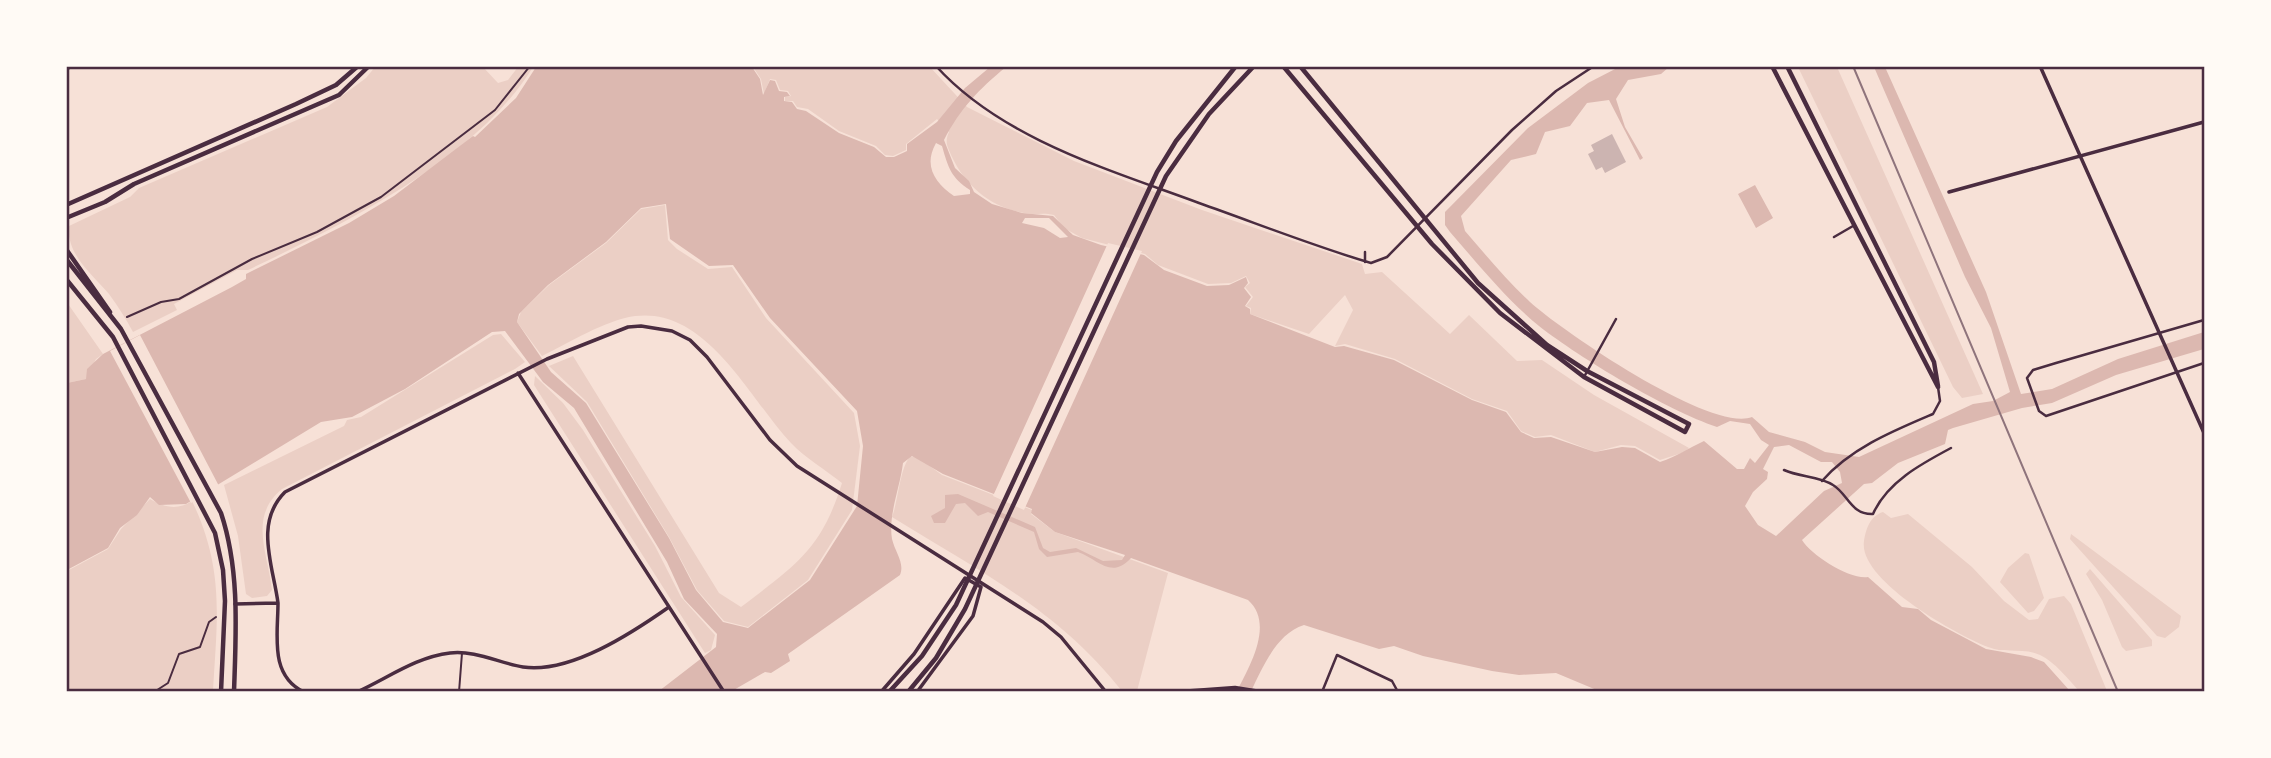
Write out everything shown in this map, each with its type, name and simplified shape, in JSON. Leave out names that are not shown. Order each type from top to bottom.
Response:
[{"type":"main road","points":[[66,205],[336,85],[358,66]]},
{"type":"main road","points":[[66,218],[105,202],[134,184],[339,95],[369,66]]},
{"type":"main road","points":[[889,691],[922,656],[956,605],[1157,172],[1176,141],[1236,66]]},
{"type":"main road","points":[[908,691],[936,658],[965,609],[1004,530],[1166,176],[1209,114],[1254,66]]},
{"type":"main road","points":[[1283,66],[1419,225],[1432,244],[1500,313],[1586,373],[1685,432],[1689,424],[1586,373],[1546,345],[1478,283],[1300,66]]},
{"type":"main road","points":[[1772,66],[1938,387]]},
{"type":"main road","points":[[1787,66],[1934,362],[1938,387]]},
{"type":"main road","points":[[66,249],[107,304],[112,316]]},
{"type":"main road","points":[[66,259],[121,329],[214,498],[230,545],[235,604],[234,691]]},
{"type":"main road","points":[[66,279],[113,337],[215,533],[223,570],[222,691]]},
{"type":"main road","points":[[1180,691],[1260,691]]},
{"type":"street","points":[[66,69],[74,66]]},
{"type":"street","points":[[936,66],[954,86],[1025,134],[1073,156],[1371,263],[1387,257],[1512,130],[1556,91],[1594,66]]},
{"type":"street","points":[[2040,66],[2204,433]]},
{"type":"street","points":[[1950,192],[2204,122]]},
{"type":"street","points":[[1834,237],[1853,226]]},
{"type":"street","points":[[1365,252],[1365,262]]},
{"type":"street","points":[[1586,373],[1616,319]]},
{"type":"street","points":[[2204,320],[2161,335],[2033,370],[2027,378],[2039,411],[2046,416],[2204,363]]},
{"type":"street","points":[[304,691],[293,687],[281,671],[277,656],[278,603],[266,533],[269,513],[285,492],[547,359],[628,327],[651,325],[690,340],[707,357],[783,454],[842,498],[1043,622],[1068,645],[1106,691]]},
{"type":"street","points":[[518,373],[724,691]]},
{"type":"street","points":[[1822,481],[1834,467],[1856,452],[1892,431],[1933,414],[1940,401],[1938,387]]},
{"type":"street","points":[[1784,470],[1835,485],[1847,503],[1867,514],[1873,514],[1878,501],[1913,470],[1951,448]]},
{"type":"street","points":[[881,691],[914,654],[965,578],[981,587],[973,615],[917,691]]},
{"type":"street","points":[[235,604],[278,603]]},
{"type":"street","points":[[357,691],[429,656],[462,652],[526,668],[571,661],[617,642],[670,607]]},
{"type":"street","points":[[459,691],[462,652]]},
{"type":"street","points":[[1322,691],[1337,655],[1392,681],[1398,691]]},
{"type":"path","points":[[127,317],[161,302],[180,299],[252,259],[317,232],[382,197],[495,110],[530,66]]},
{"type":"path","points":[[154,691],[168,683],[179,654],[200,647],[209,622],[216,617]]},
{"type":"shaded area","points":[[375,67],[483,67],[498,83],[508,80],[518,67],[533,67],[508,101],[478,131],[443,160],[405,186],[285,252],[248,270],[237,270],[174,304],[177,310],[133,332],[109,294],[76,255],[69,236],[69,226],[130,197],[139,188],[327,107],[366,78]]},
{"type":"shaded area","points":[[536,67],[752,67],[760,79],[763,95],[770,80],[775,81],[779,91],[787,92],[790,96],[784,97],[784,101],[792,102],[797,109],[806,111],[839,133],[874,147],[886,157],[894,157],[907,151],[907,144],[937,122],[965,88],[990,67],[1006,67],[971,100],[944,140],[955,168],[969,181],[974,192],[992,204],[1022,213],[1053,216],[1073,235],[1144,255],[1164,270],[1207,286],[1229,285],[1246,277],[1248,283],[1244,288],[1251,297],[1245,306],[1250,309],[1250,314],[1335,347],[1344,346],[1394,360],[1472,400],[1506,412],[1521,432],[1534,438],[1551,437],[1595,452],[1622,447],[1635,448],[1660,462],[1704,441],[1737,469],[1744,469],[1750,458],[1755,463],[1769,445],[1761,440],[1750,424],[1730,421],[1717,427],[1674,409],[1601,368],[1557,339],[1527,316],[1482,269],[1445,225],[1445,212],[1528,128],[1588,83],[1619,67],[1669,67],[1661,74],[1628,80],[1616,99],[1625,127],[1643,158],[1640,160],[1609,100],[1587,103],[1570,126],[1545,132],[1536,154],[1511,160],[1461,216],[1465,231],[1530,302],[1572,334],[1638,376],[1705,410],[1732,418],[1752,417],[1769,432],[1805,442],[1825,452],[1859,457],[1973,404],[1993,401],[2010,392],[1991,328],[1965,277],[1874,67],[1885,67],[1986,292],[2021,394],[2052,389],[2118,359],[2204,332],[2204,349],[2116,375],[2052,403],[2022,408],[1948,430],[1945,444],[1898,463],[1872,483],[1864,484],[1802,540],[1814,553],[1842,571],[1868,577],[1902,607],[1918,609],[1931,620],[1986,649],[2044,662],[2070,691],[1599,691],[1556,673],[1519,675],[1492,671],[1423,656],[1394,646],[1379,649],[1304,625],[1294,629],[1278,644],[1251,691],[1237,691],[1253,658],[1260,633],[1256,610],[1248,600],[1131,558],[1124,564],[1111,568],[1078,552],[1047,557],[1039,549],[1034,532],[988,512],[978,516],[965,503],[956,504],[945,523],[934,523],[931,516],[945,508],[945,495],[958,494],[1035,527],[1043,548],[1050,552],[1076,548],[1103,561],[1122,560],[1125,555],[1055,532],[1031,513],[1032,509],[943,474],[912,456],[903,463],[891,530],[901,566],[900,575],[788,654],[790,661],[771,673],[765,672],[732,691],[659,691],[716,647],[717,634],[684,599],[667,562],[574,408],[543,382],[505,331],[492,332],[405,389],[352,417],[321,422],[186,504],[159,505],[150,497],[137,515],[120,528],[108,548],[67,570],[67,383],[86,379],[87,369],[103,354],[232,287],[246,279],[246,274],[349,223],[394,196],[475,137],[516,98]],"holes":[[[936,143],[942,146],[951,171],[958,181],[970,190],[970,194],[954,196],[941,185],[931,166],[932,151]],[[666,204],[670,239],[709,266],[733,265],[770,318],[857,411],[863,446],[857,506],[810,580],[748,628],[723,622],[696,590],[669,538],[586,403],[551,372],[517,322],[519,314],[548,285],[606,242],[641,208]],[[1025,218],[1049,218],[1068,237],[1060,238],[1044,228],[1022,223]],[[1789,445],[1821,462],[1832,462],[1840,472],[1842,483],[1824,491],[1776,536],[1758,525],[1745,506],[1753,492],[1767,479],[1768,472],[1763,469],[1774,447]]]},
{"type":"shaded area","points":[[753,67],[930,67],[967,107],[1074,161],[1202,210],[1362,264],[1365,274],[1382,272],[1450,334],[1469,315],[1517,361],[1542,360],[1594,395],[1689,448],[1685,452],[1660,460],[1635,446],[1621,445],[1595,452],[1551,435],[1535,437],[1521,431],[1507,411],[1472,399],[1395,359],[1345,344],[1335,346],[1353,310],[1345,295],[1309,334],[1250,314],[1251,308],[1246,306],[1253,297],[1245,287],[1250,283],[1246,276],[1231,283],[1208,284],[1158,265],[1145,254],[1082,238],[1064,228],[1054,215],[1019,212],[995,203],[974,188],[958,169],[947,145],[949,132],[937,119],[906,144],[906,150],[893,156],[885,155],[876,146],[839,131],[808,109],[797,107],[793,101],[785,101],[785,97],[791,96],[788,91],[780,90],[776,80],[770,79],[764,94],[761,79]]},
{"type":"shaded area","points":[[1798,67],[1837,67],[1983,394],[1962,398],[1953,387]]},
{"type":"shaded area","points":[[1755,185],[1773,218],[1756,228],[1738,194]]},
{"type":"shaded area","points":[[665,205],[668,240],[708,269],[732,267],[766,318],[854,413],[860,446],[852,510],[808,580],[748,627],[724,621],[697,590],[669,537],[587,402],[549,366],[573,356],[719,593],[741,607],[804,555],[825,525],[842,483],[791,443],[724,359],[705,340],[684,326],[661,317],[635,316],[599,327],[542,356],[517,322],[521,312],[549,285],[606,243],[641,209]]},
{"type":"shaded area","points":[[66,301],[103,354],[96,359],[86,379],[67,383]]},
{"type":"shaded area","points":[[501,334],[525,362],[282,489],[266,511],[263,524],[264,549],[272,590],[267,596],[252,598],[246,594],[238,536],[224,485],[344,426],[347,420],[361,417],[493,335]]},
{"type":"shaded area","points":[[535,376],[563,403],[583,430],[655,546],[681,597],[715,635],[711,650],[705,653],[534,385]]},
{"type":"shaded area","points":[[916,456],[942,475],[1032,510],[1031,514],[1055,532],[1168,573],[1137,691],[1122,691],[1097,662],[1043,614],[986,574],[892,517],[904,468],[910,457]]},
{"type":"shaded area","points":[[150,499],[171,507],[192,501],[203,526],[210,550],[216,595],[213,691],[67,692],[67,571],[108,549],[121,529]]},
{"type":"shaded area","points":[[1883,512],[1891,518],[1908,514],[1972,567],[2004,601],[2029,620],[2038,619],[2049,599],[2064,596],[2071,604],[2107,691],[2079,691],[2046,658],[2027,651],[1994,649],[1954,630],[1911,604],[1876,572],[1866,556],[1864,541],[1867,528],[1872,520]]},
{"type":"shaded area","points":[[2071,534],[2181,616],[2179,627],[2165,638],[2157,636],[2070,539]]},
{"type":"shaded area","points":[[2025,553],[2029,554],[2044,598],[2034,611],[2028,613],[2000,582],[2008,568]]},
{"type":"shaded area","points":[[2090,569],[2152,640],[2152,646],[2126,651],[2122,647],[2102,600],[2086,574]]},
{"type":"pier","points":[[1108,243],[1142,251],[1024,510],[993,496]]},
{"type":"pier","points":[[140,335],[220,488],[191,503],[110,351]]},
{"type":"building","points":[[1612,134],[1626,162],[1605,173],[1602,167],[1596,170],[1588,154],[1594,151],[1591,145]]},
{"type":"railway","points":[[1853,66],[2118,692]]}]
